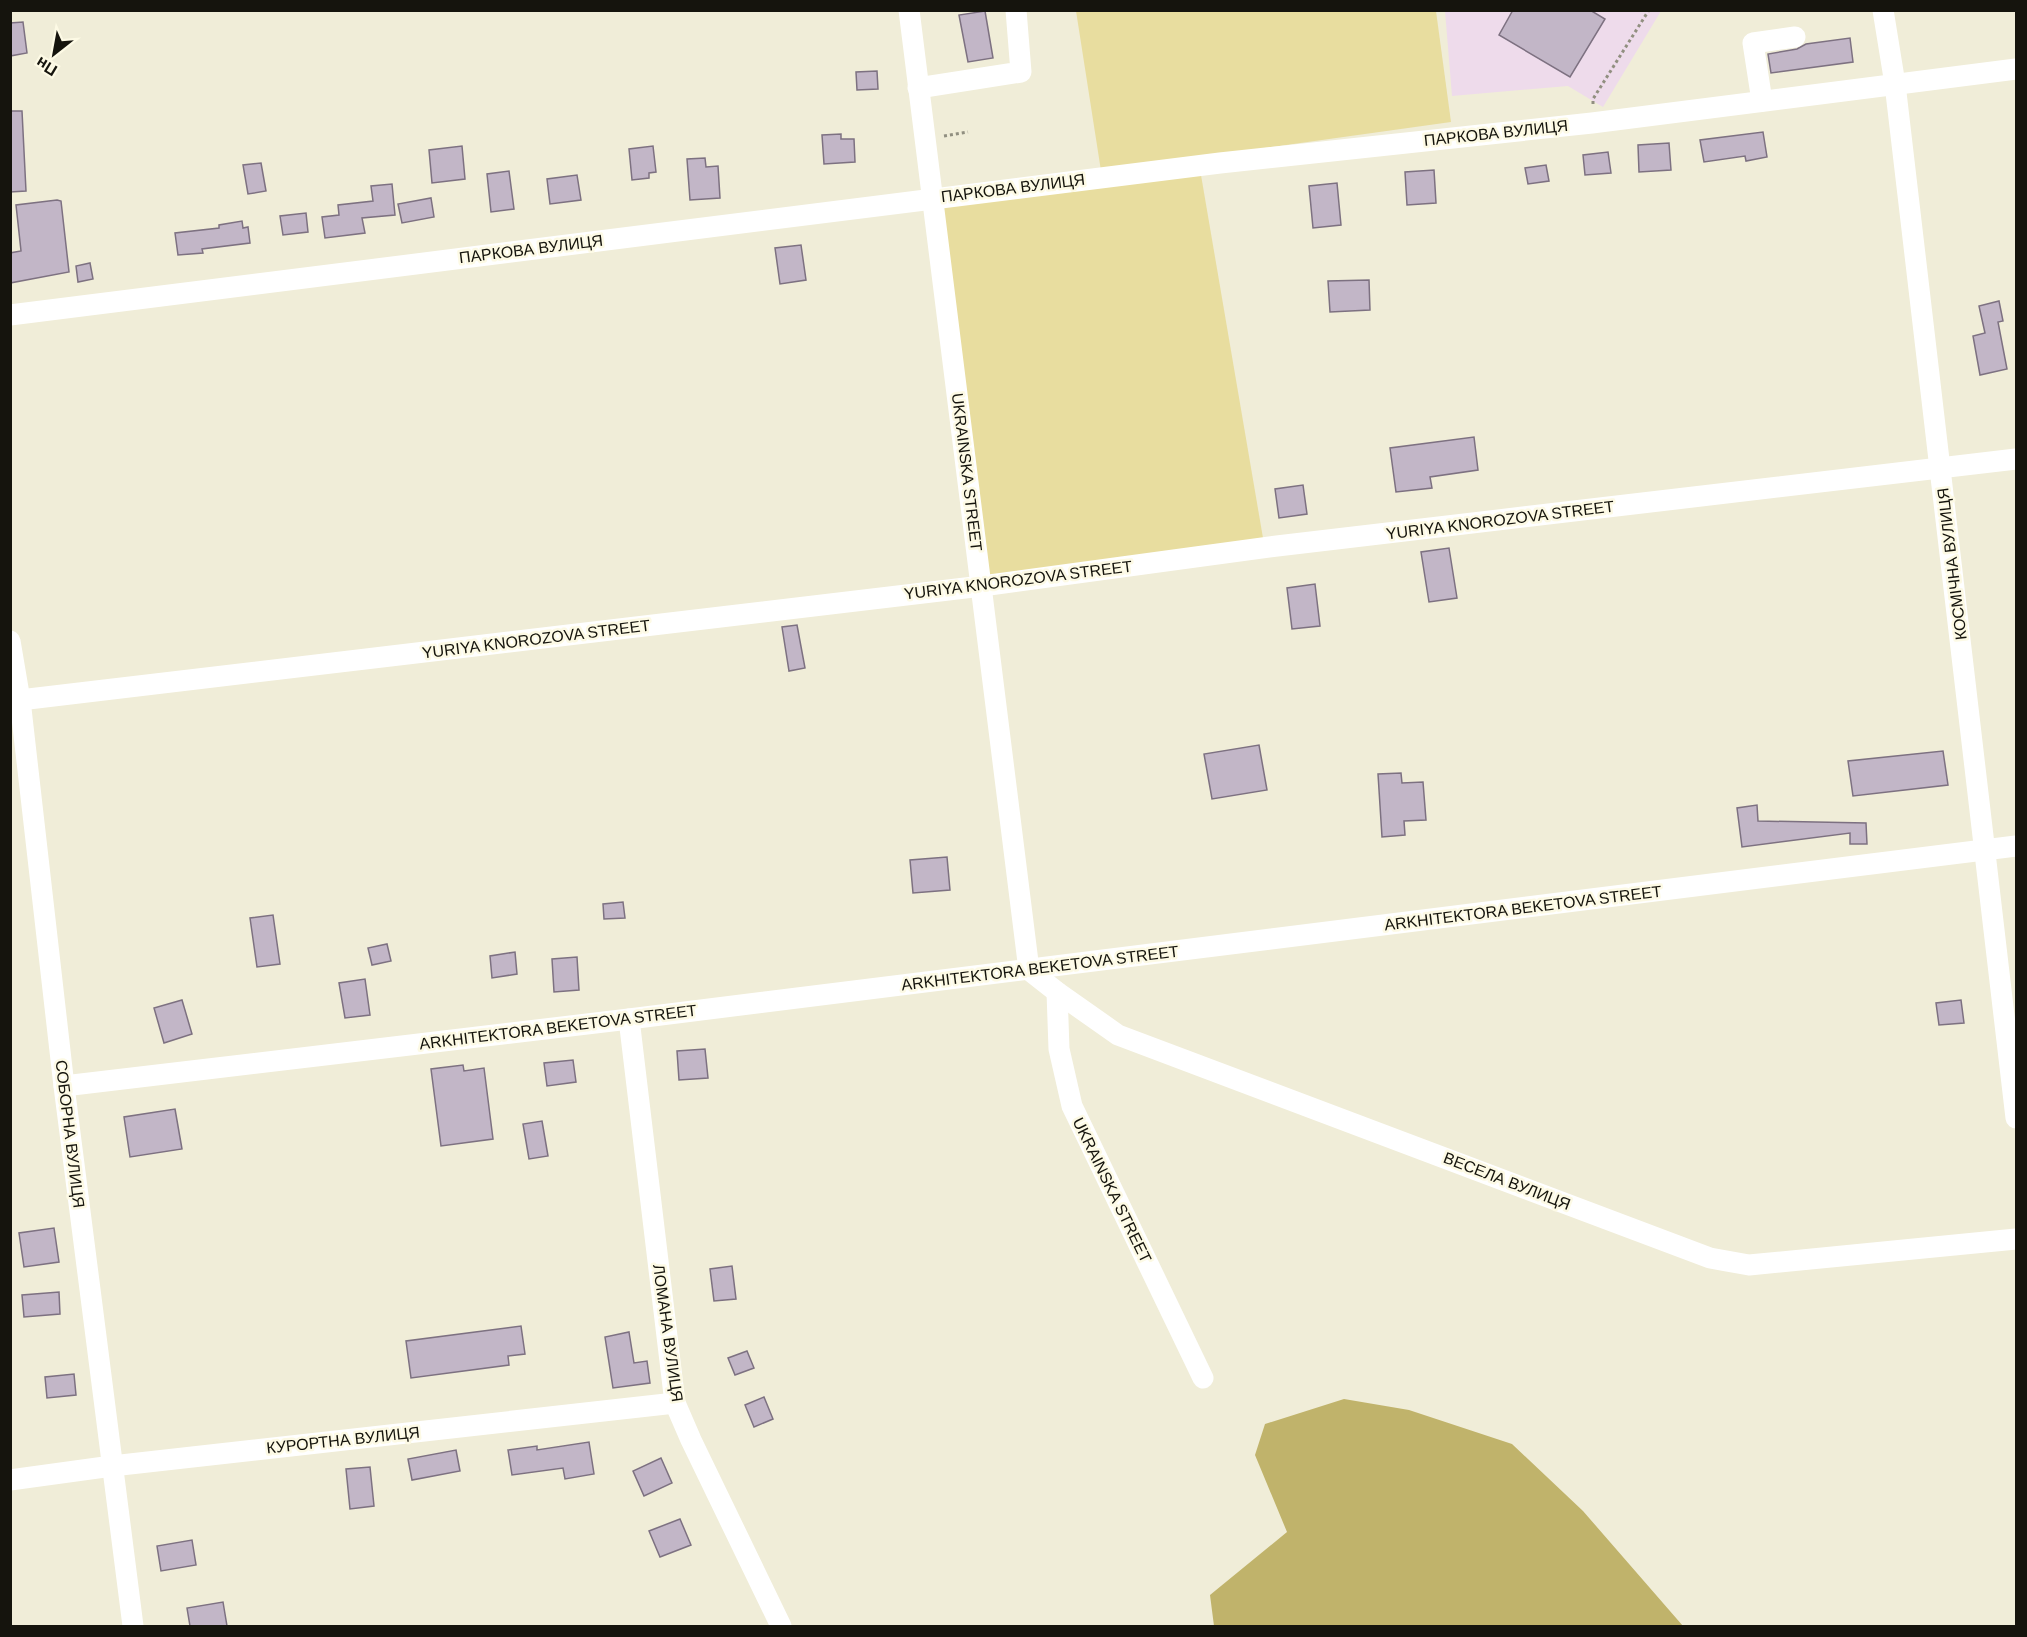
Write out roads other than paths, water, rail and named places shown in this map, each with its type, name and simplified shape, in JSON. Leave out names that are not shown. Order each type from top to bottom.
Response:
[{"type":"street","name":"UKRAINSKA STREET","points":[[909,10],[1029,970]]},
{"type":"street","points":[[918,88],[1021,72],[1016,10]]},
{"type":"street","name":"КОСМІЧНА ВУЛИЦЯ","points":[[1883,10],[1895,84],[2016,1118]]},
{"type":"street","points":[[1762,101],[1753,43],[1795,37]]},
{"type":"street","name":"ПАРКОВА ВУЛИЦЯ","points":[[10,315],[1232,161],[1592,123],[2016,69]]},
{"type":"street","name":"YURIYA KNOROZOVA STREET","points":[[20,700],[982,586],[1277,546],[2016,459]]},
{"type":"street","name":"СОБОРНА ВУЛИЦЯ","points":[[10,641],[20,700],[64,1086],[133,1626]]},
{"type":"street","name":"ARKHITEKTORA BEKETOVA STREET","points":[[64,1086],[1029,970],[2016,846]]},
{"type":"street","name":"ВЕСЕЛА ВУЛИЦЯ","points":[[1029,970],[1118,1035],[1710,1258],[1749,1265],[2016,1239]]},
{"type":"street","name":"UKRAINSKA STREET","points":[[1057,992],[1059,1048],[1072,1106],[1203,1378]]},
{"type":"street","name":"ЛОМАНА ВУЛИЦЯ","points":[[629,1019],[675,1403],[781,1626]]},
{"type":"street","name":"КУРОРТНА ВУЛИЦЯ","points":[[10,1480],[112,1466],[675,1403]]}]
